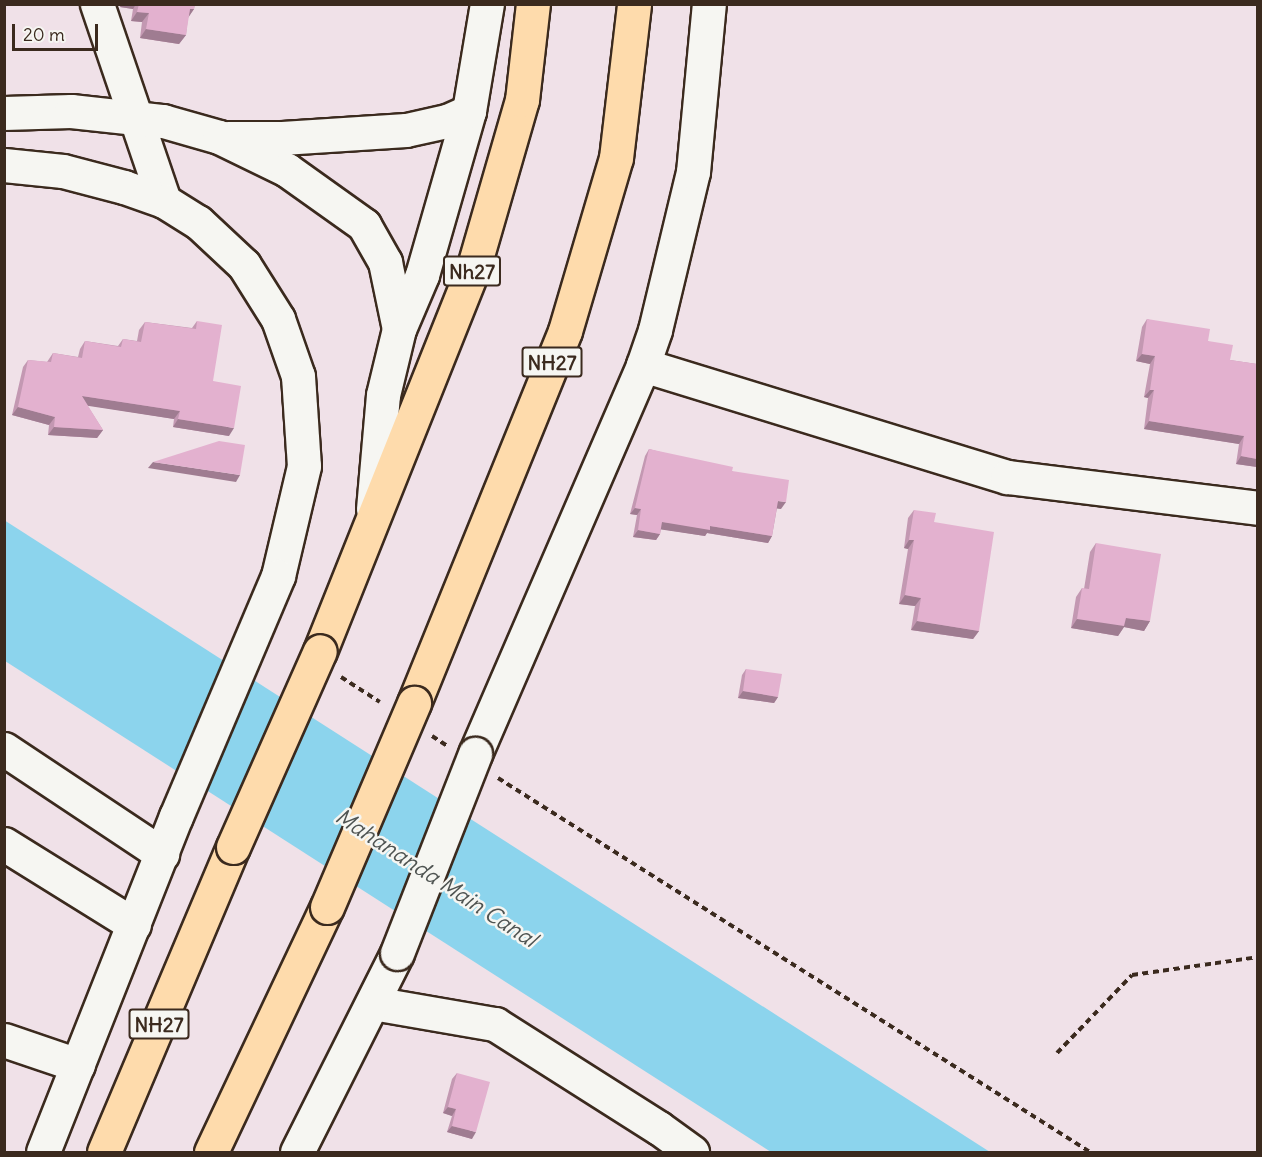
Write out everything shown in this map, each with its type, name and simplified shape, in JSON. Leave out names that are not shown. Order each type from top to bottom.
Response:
[{"type":"highway","name":"Nh27","points":[[371,527],[474,266],[522,100],[533,4]]},
{"type":"highway","name":"NH27","points":[[211,1152],[327,907],[409,714],[565,331],[616,158],[634,4]]},
{"type":"highway","name":"NH27","points":[[104,1152],[233,847],[328,663],[371,527]]},
{"type":"street","points":[[97,4],[164,201]]},
{"type":"street","points":[[371,527],[383,395],[399,329],[422,275],[469,111],[487,4]]},
{"type":"street","points":[[297,1152],[397,953],[473,759],[643,365],[655,330],[693,172],[709,4]]},
{"type":"street","points":[[4,113],[71,111],[163,121],[219,137],[287,170],[364,225],[385,262],[399,329]]},
{"type":"street","points":[[219,137],[282,138],[406,130],[447,120],[469,111]]},
{"type":"street","points":[[4,165],[63,171],[124,187],[164,201],[198,222],[244,265],[278,319],[298,376],[304,466],[278,576],[176,816],[43,1152]]},
{"type":"street","points":[[643,365],[1007,477],[1257,508]]},
{"type":"street","points":[[4,749],[162,854]]},
{"type":"street","points":[[4,844],[134,925]]},
{"type":"street","points":[[373,1003],[495,1024],[659,1128],[692,1152]]},
{"type":"street","points":[[4,1040],[78,1065]]},
{"type":"path","points":[[328,663],[409,714],[473,759],[1090,1152]]},
{"type":"path","points":[[1057,1053],[1131,975],[1257,957]]},
{"type":"water","name":"Mahananda Main Canal","points":[[4,520],[990,1152],[771,1152],[5,661]]},
{"type":"building","points":[[139,4],[195,4],[194,9],[190,9],[186,35],[146,29],[149,13],[137,12]]},
{"type":"building","points":[[1147,319],[1210,329],[1208,341],[1233,345],[1230,360],[1257,364],[1257,459],[1241,456],[1244,436],[1149,421],[1154,390],[1150,390],[1155,356],[1142,354]]},
{"type":"building","points":[[197,321],[222,325],[213,381],[241,386],[234,428],[178,419],[180,411],[82,396],[103,430],[54,427],[55,417],[18,407],[28,360],[51,362],[53,353],[82,358],[85,341],[121,347],[123,339],[141,342],[145,322],[196,329]]},
{"type":"building","points":[[219,441],[245,445],[240,475],[153,462]]},
{"type":"building","points":[[649,449],[733,467],[732,471],[789,480],[786,502],[778,501],[772,536],[710,526],[710,530],[662,522],[660,534],[638,530],[641,509],[635,508]]},
{"type":"building","points":[[914,510],[936,513],[934,522],[994,532],[979,631],[917,621],[921,598],[905,595],[914,540],[909,540]]},
{"type":"building","points":[[1096,543],[1161,554],[1150,621],[1126,618],[1124,626],[1077,619],[1082,588],[1089,589]]},
{"type":"building","points":[[746,669],[782,674],[778,697],[743,691]]},
{"type":"building","points":[[457,1073],[490,1082],[476,1132],[452,1126],[456,1109],[448,1107]]}]
